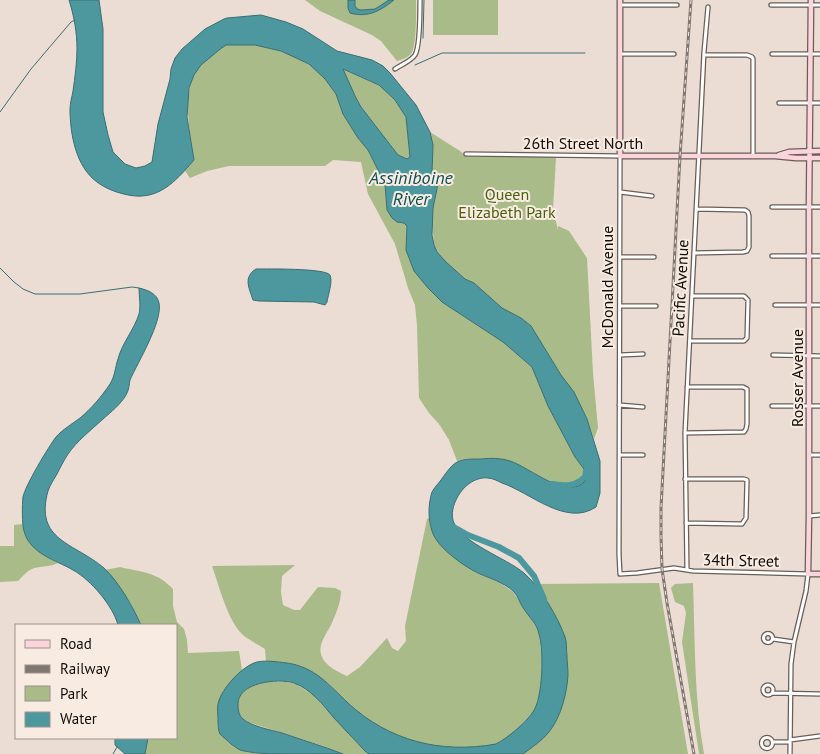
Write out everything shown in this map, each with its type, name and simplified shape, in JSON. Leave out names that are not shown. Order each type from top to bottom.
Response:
[{"type":"street","points":[[395,69],[415,54],[419,34],[420,0]]},
{"type":"street","points":[[620,2],[677,5]]},
{"type":"street","name":"McDonald Avenue","points":[[620,2],[620,574]]},
{"type":"street","points":[[771,5],[811,2],[820,5]]},
{"type":"street","name":"Rosser Avenue","points":[[790,754],[791,664],[808,574],[811,2]]},
{"type":"street","name":"Pacific Avenue","points":[[687,570],[685,433],[698,156],[708,7]]},
{"type":"street","points":[[620,54],[674,54]]},
{"type":"street","points":[[772,54],[820,54]]},
{"type":"street","points":[[704,55],[747,55],[753,59],[753,156]]},
{"type":"street","points":[[780,103],[820,103]]},
{"type":"street","points":[[775,156],[789,152],[820,151]]},
{"type":"street","name":"26th Street North","points":[[466,154],[775,156]]},
{"type":"street","points":[[775,156],[820,158]]},
{"type":"street","points":[[620,192],[652,196]]},
{"type":"street","points":[[772,207],[820,207]]},
{"type":"street","points":[[694,253],[743,252],[749,247],[748,212],[745,210],[696,210]]},
{"type":"street","points":[[772,256],[820,256]]},
{"type":"street","points":[[620,257],[654,257]]},
{"type":"street","points":[[690,342],[744,341],[747,338],[748,300],[744,296],[692,296]]},
{"type":"street","points":[[775,305],[820,305]]},
{"type":"street","points":[[620,306],[656,306]]},
{"type":"street","points":[[620,355],[643,354]]},
{"type":"street","points":[[773,355],[820,356]]},
{"type":"street","points":[[685,433],[744,432],[747,424],[747,390],[744,387],[687,387]]},
{"type":"street","points":[[619,405],[643,407]]},
{"type":"street","points":[[772,406],[820,406]]},
{"type":"street","points":[[620,455],[643,455]]},
{"type":"street","points":[[809,455],[820,455]]},
{"type":"street","points":[[685,479],[747,480],[746,518],[742,524],[686,523]]},
{"type":"street","points":[[809,516],[820,515]]},
{"type":"street","name":"34th Street","points":[[620,574],[678,568],[694,572],[820,574]]},
{"type":"street","points":[[773,639],[794,642]]},
{"type":"street","points":[[772,693],[820,694]]},
{"type":"street","points":[[772,742],[820,736]]},
{"type":"green space","points":[[305,0],[416,0],[416,29],[413,50],[408,57],[397,61],[381,41],[372,35],[320,11]]},
{"type":"green space","points":[[433,0],[498,0],[498,35],[433,35]]},
{"type":"green space","points":[[226,45],[255,45],[281,51],[309,64],[325,79],[336,94],[343,114],[368,150],[385,184],[387,210],[392,218],[407,226],[406,250],[414,271],[442,302],[503,342],[532,367],[548,406],[575,457],[584,469],[586,480],[582,486],[575,488],[563,487],[513,462],[464,459],[457,461],[449,440],[419,398],[415,305],[395,244],[368,194],[361,162],[333,160],[325,166],[229,166],[207,171],[190,178],[185,171],[194,160],[188,110],[192,81],[199,68],[210,56]]},
{"type":"green space","points":[[342,69],[379,85],[395,100],[406,117],[410,157],[407,159],[398,155],[361,107]]},
{"type":"green space","name":"Queen Elizabeth Park","points":[[430,132],[467,157],[556,157],[553,210],[558,230],[558,226],[569,231],[587,258],[598,428],[594,439],[574,392],[561,375],[531,326],[521,318],[502,308],[474,283],[465,279],[437,252],[434,244],[432,222],[439,180],[432,174],[433,145]]},
{"type":"green space","points":[[429,518],[432,532],[475,572],[499,582],[513,592],[539,633],[542,662],[541,689],[534,711],[510,736],[477,751],[438,753],[425,750],[392,736],[368,721],[329,684],[289,663],[266,662],[265,649],[244,636],[232,620],[212,566],[295,565],[282,576],[281,592],[283,605],[294,610],[300,610],[318,587],[335,588],[341,591],[336,612],[320,648],[323,659],[327,664],[347,676],[360,667],[387,638],[392,648],[398,651],[406,641],[405,626],[427,519]]},
{"type":"green space","points":[[23,524],[27,538],[35,548],[58,563],[34,568],[18,581],[0,582],[0,546],[14,546],[14,525]]},
{"type":"green space","points":[[120,567],[142,572],[161,579],[173,589],[173,606],[177,622],[184,629],[188,653],[239,651],[242,670],[224,690],[218,705],[218,726],[220,734],[246,752],[264,754],[145,754],[148,739],[178,739],[178,624],[141,624],[126,596],[105,570]]},
{"type":"green space","points":[[659,583],[688,754],[523,754],[540,741],[558,620],[536,584]]},
{"type":"green space","points":[[693,583],[697,690],[704,754],[699,754],[682,642],[686,613],[684,606],[675,602],[671,588],[675,584]]},
{"type":"green space","points":[[266,682],[296,684],[312,694],[369,754],[343,754],[241,718],[237,708],[238,700],[242,694],[252,686]]},
{"type":"water","name":"Assiniboine River","points":[[69,0],[99,0],[103,29],[103,112],[108,135],[113,152],[125,164],[136,168],[152,162],[158,124],[175,58],[182,49],[205,29],[227,18],[261,15],[286,22],[303,29],[337,51],[372,60],[383,66],[390,73],[416,105],[430,132],[433,145],[432,173],[439,179],[433,208],[432,235],[437,252],[465,279],[474,283],[502,308],[521,318],[531,326],[561,375],[574,392],[587,419],[600,461],[600,493],[596,507],[585,512],[561,511],[491,478],[481,478],[462,490],[452,512],[454,523],[467,538],[516,567],[530,579],[553,612],[566,639],[568,675],[565,697],[560,712],[546,735],[523,754],[369,754],[311,693],[294,683],[278,681],[260,684],[244,691],[239,697],[238,705],[242,718],[256,726],[343,754],[272,754],[242,751],[220,734],[218,706],[223,692],[245,668],[257,662],[268,661],[306,668],[328,683],[364,716],[398,735],[436,745],[455,747],[476,747],[496,744],[506,738],[526,721],[533,712],[539,696],[542,663],[541,642],[538,630],[510,588],[468,568],[439,543],[432,531],[430,522],[429,507],[431,494],[453,465],[467,459],[492,458],[507,460],[549,481],[570,487],[579,486],[586,480],[584,469],[575,457],[548,406],[532,367],[503,342],[442,302],[414,271],[406,250],[407,226],[392,218],[387,210],[385,184],[368,150],[343,114],[336,94],[325,79],[309,64],[281,51],[255,45],[226,45],[201,65],[194,75],[189,88],[187,117],[194,160],[180,176],[156,193],[136,196],[114,191],[103,186],[90,176],[79,159],[71,129],[70,109],[76,70],[77,43],[75,24]],"holes":[[[343,69],[379,85],[395,100],[406,117],[410,157],[407,159],[398,155],[361,107]]]},
{"type":"water","points":[[348,0],[355,0],[355,6],[361,10],[375,9],[389,0],[394,0],[374,13],[362,15],[350,13]]},
{"type":"water","points":[[256,269],[295,269],[326,273],[330,275],[331,281],[327,302],[325,305],[314,302],[253,300],[248,279]]},
{"type":"water","points":[[139,288],[154,294],[159,303],[159,311],[154,331],[130,380],[127,393],[119,405],[80,440],[68,454],[48,491],[45,508],[47,521],[52,531],[60,539],[93,560],[110,574],[125,595],[141,624],[118,624],[106,602],[87,580],[80,574],[38,551],[27,539],[23,528],[23,497],[32,476],[56,437],[88,411],[112,381],[120,353],[139,314]]},
{"type":"water","points":[[115,739],[148,739],[145,754],[125,754],[115,745]]},
{"type":"waterway","points":[[423,38],[424,0]]},
{"type":"waterway","points":[[0,112],[31,69],[71,22],[75,20]]},
{"type":"waterway","points":[[415,65],[442,53],[585,53]]},
{"type":"waterway","points":[[0,268],[23,289],[35,294],[80,294],[132,287],[139,288]]},
{"type":"waterway","name":"Assiniboine River","points":[[552,484],[573,484],[585,477],[586,471]]},
{"type":"waterway","name":"Assiniboine River","points":[[452,526],[519,558],[534,576],[544,599]]},
{"type":"waterway","points":[[113,754],[117,747]]},
{"type":"railway","points":[[691,0],[680,156],[661,536],[662,569],[667,603],[694,754]]}]
